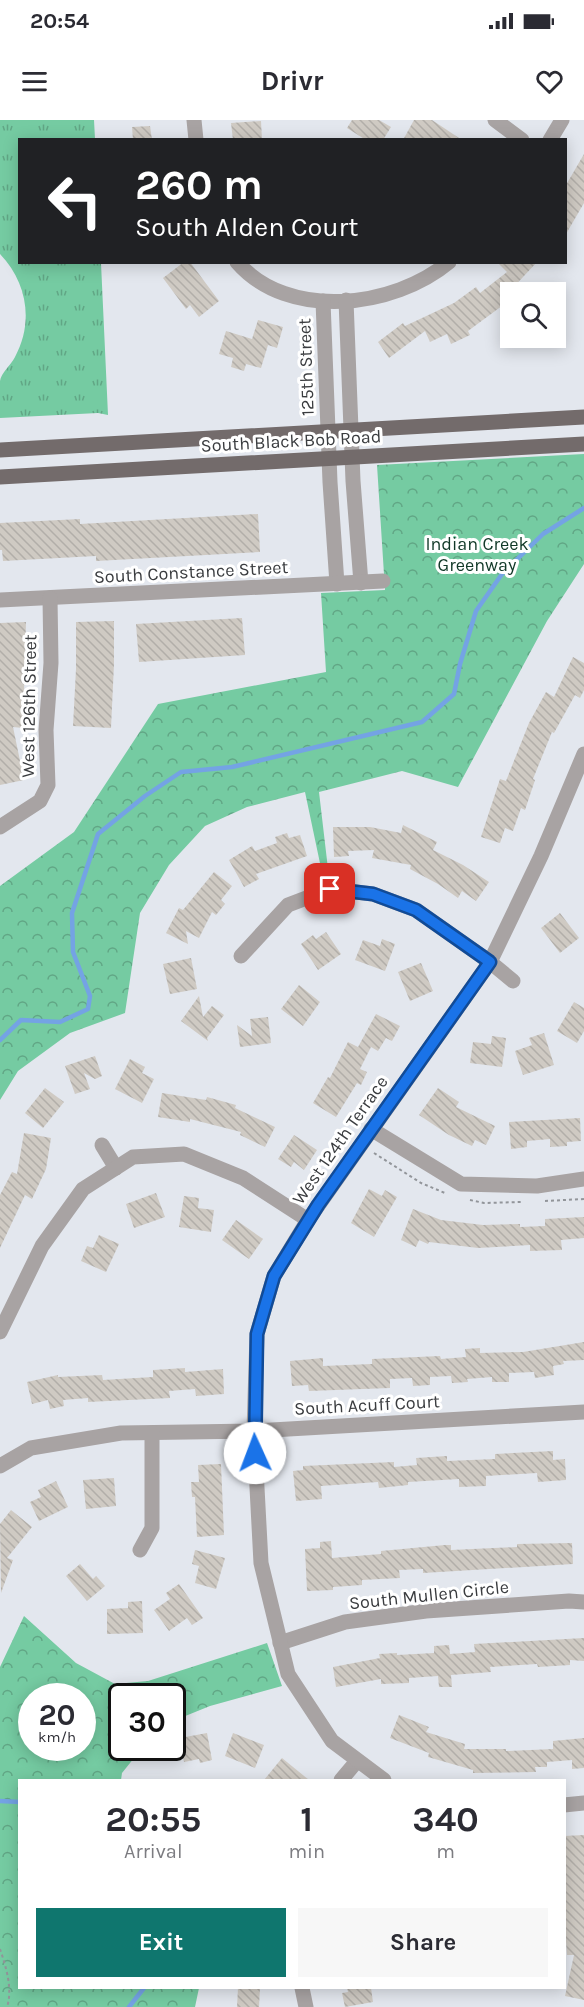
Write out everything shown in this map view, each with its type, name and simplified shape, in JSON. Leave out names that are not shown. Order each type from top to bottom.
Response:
[{"type":"main road","name":"South Black Bob Road","points":[[0,450],[584,417]]},
{"type":"main road","name":"South Black Bob Road","points":[[0,477],[584,444]]},
{"type":"street","points":[[194,120],[196,138]]},
{"type":"street","points":[[495,120],[519,138]]},
{"type":"street","points":[[551,138],[562,120]]},
{"type":"street","points":[[239,264],[255,278],[281,292],[310,301],[363,300],[397,291],[423,280],[446,264]]},
{"type":"street","points":[[346,300],[352,457],[361,583]]},
{"type":"street","name":"125th Street","points":[[323,301],[337,584]]},
{"type":"street","name":"South Constance Street","points":[[0,600],[383,581]]},
{"type":"street","name":"West 126th Street","points":[[0,827],[40,801],[48,785],[46,730],[51,663],[50,598]]},
{"type":"street","name":"West 124th Terrace","points":[[383,1779],[332,1741],[288,1674],[261,1563],[254,1431],[257,1334],[274,1276],[308,1220],[490,962],[579,783],[584,754]]},
{"type":"street","points":[[241,956],[288,905],[330,889],[373,894],[416,910],[513,981]]},
{"type":"street","points":[[371,1129],[461,1184],[537,1186],[584,1179]]},
{"type":"street","points":[[102,1145],[116,1168]]},
{"type":"street","points":[[0,1332],[42,1246],[83,1189],[133,1157],[184,1154],[243,1178],[308,1220]]},
{"type":"street","name":"South Acuff Court","points":[[0,1464],[31,1448],[121,1433],[254,1431],[584,1412]]},
{"type":"street","points":[[140,1550],[152,1528],[152,1433]]},
{"type":"street","name":"South Mullen Circle","points":[[280,1643],[345,1622],[414,1612],[569,1601],[584,1602]]},
{"type":"street","points":[[343,1779],[357,1761]]},
{"type":"street","points":[[566,1805],[584,1803]]},
{"type":"street","points":[[302,1989],[306,2007]]},
{"type":"path","points":[[0,1949],[7,1967],[10,1999],[7,2007]]},
{"type":"green space","points":[[0,120],[94,120],[95,138],[18,138],[18,264],[101,264],[108,415],[98,413],[0,418],[0,381],[21,344],[26,316],[22,290],[9,265],[0,254]]},
{"type":"green space","name":"Indian Creek Greenway","points":[[584,454],[584,564],[547,621],[458,787],[402,771],[319,792],[330,886],[325,887],[305,792],[247,807],[205,826],[169,865],[140,913],[125,1013],[70,1033],[18,1071],[0,1100],[0,886],[74,832],[158,704],[326,672],[321,593],[385,590],[377,465]]},
{"type":"green space","points":[[24,1616],[76,1663],[113,1683],[108,1683],[108,1761],[132,1761],[122,1773],[121,1779],[18,1779],[18,1989],[199,1989],[195,2007],[0,2007],[0,1667]]},
{"type":"green space","points":[[267,1643],[282,1686],[210,1706],[186,1716],[186,1683],[126,1683],[148,1681]]},
{"type":"building","points":[[352,120],[379,120],[391,127],[384,138],[363,138],[347,128]]},
{"type":"building","points":[[414,120],[432,120],[459,138],[404,138]]},
{"type":"building","points":[[261,121],[262,138],[233,138],[231,123]]},
{"type":"building","points":[[150,126],[152,138],[133,138],[132,127]]},
{"type":"building","points":[[584,154],[584,203],[567,232],[567,183]]},
{"type":"building","points":[[181,264],[191,264],[219,301],[199,317],[190,305],[186,309],[163,278]]},
{"type":"building","points":[[499,264],[535,264],[518,282],[500,282],[500,307],[468,331],[470,335],[451,344],[447,334],[430,342],[425,331],[389,358],[378,342],[403,323],[405,326],[454,303],[476,287],[480,293],[507,272]]},
{"type":"building","points":[[258,320],[283,327],[277,348],[268,345],[261,368],[246,364],[244,371],[231,367],[233,358],[219,354],[226,331],[252,339]]},
{"type":"building","points":[[258,514],[260,552],[96,561],[96,556],[3,561],[2,550],[0,550],[0,523],[80,519],[80,524]]},
{"type":"building","points":[[242,618],[245,655],[139,662],[136,624]]},
{"type":"building","points":[[114,621],[111,728],[73,726],[76,622]]},
{"type":"building","points":[[26,622],[23,728],[13,727],[24,780],[0,785],[0,623]]},
{"type":"building","points":[[573,657],[584,663],[584,690],[580,698],[575,695],[554,733],[552,732],[533,779],[535,780],[525,810],[521,808],[513,831],[505,828],[500,843],[481,837],[500,779],[506,781],[529,723],[546,692],[554,697]]},
{"type":"building","points":[[403,825],[437,842],[433,850],[463,865],[489,882],[476,901],[462,891],[458,898],[410,869],[411,865],[372,858],[374,850],[348,851],[349,856],[334,857],[333,827],[370,827],[401,833]]},
{"type":"building","points":[[287,833],[289,838],[300,835],[307,856],[256,874],[259,879],[244,887],[229,860],[252,846],[255,851],[277,843],[275,837]]},
{"type":"building","points":[[214,872],[232,886],[221,900],[225,904],[216,915],[212,912],[199,938],[186,931],[188,944],[166,933],[179,908],[183,910]]},
{"type":"building","points":[[560,913],[579,938],[560,953],[541,928]]},
{"type":"building","points":[[326,932],[341,954],[318,970],[301,944],[313,935],[316,939]]},
{"type":"building","points":[[382,939],[395,944],[385,971],[355,960],[363,940],[380,946]]},
{"type":"building","points":[[191,958],[197,989],[170,994],[163,964]]},
{"type":"building","points":[[421,963],[433,991],[410,1001],[398,972]]},
{"type":"building","points":[[299,985],[320,1002],[303,1026],[281,1009]]},
{"type":"building","points":[[199,996],[203,1017],[212,1006],[224,1015],[207,1038],[208,1041],[181,1021]]},
{"type":"building","points":[[574,1002],[584,1008],[584,1031],[577,1043],[557,1031]]},
{"type":"building","points":[[376,1014],[400,1026],[392,1041],[386,1038],[378,1051],[371,1047],[360,1069],[367,1072],[361,1085],[357,1083],[336,1117],[313,1103],[328,1077],[330,1078],[348,1042],[358,1047]]},
{"type":"building","points":[[268,1017],[271,1043],[240,1047],[237,1025],[252,1036],[250,1019]]},
{"type":"building","points":[[544,1033],[554,1065],[523,1075],[515,1051],[532,1045],[529,1038]]},
{"type":"building","points":[[492,1036],[506,1038],[502,1067],[470,1063],[473,1042],[491,1044]]},
{"type":"building","points":[[95,1056],[102,1076],[95,1079],[84,1073],[90,1089],[75,1094],[65,1066]]},
{"type":"building","points":[[130,1059],[145,1067],[142,1073],[154,1079],[142,1103],[115,1089]]},
{"type":"building","points":[[45,1088],[64,1102],[43,1128],[25,1113]]},
{"type":"building","points":[[438,1088],[459,1102],[456,1107],[495,1126],[486,1145],[475,1140],[472,1146],[449,1135],[419,1115]]},
{"type":"building","points":[[162,1093],[206,1100],[207,1097],[236,1105],[235,1108],[275,1127],[265,1147],[240,1135],[241,1132],[190,1119],[190,1122],[158,1117]]},
{"type":"building","points":[[580,1118],[581,1141],[567,1142],[567,1146],[550,1147],[550,1139],[527,1141],[527,1147],[511,1149],[509,1122]]},
{"type":"building","points":[[24,1133],[51,1138],[46,1169],[32,1199],[25,1195],[0,1248],[0,1195],[12,1172],[17,1174]]},
{"type":"building","points":[[294,1135],[317,1150],[304,1170],[294,1162],[291,1167],[278,1159]]},
{"type":"building","points":[[369,1189],[382,1196],[385,1190],[397,1197],[374,1237],[351,1223]]},
{"type":"building","points":[[156,1193],[165,1217],[134,1228],[126,1204]]},
{"type":"building","points":[[184,1196],[199,1198],[198,1208],[214,1210],[211,1232],[179,1227]]},
{"type":"building","points":[[413,1209],[441,1220],[483,1225],[520,1224],[520,1227],[545,1226],[545,1219],[584,1217],[584,1238],[561,1240],[562,1250],[530,1251],[530,1245],[478,1248],[429,1242],[428,1244],[419,1240],[416,1247],[401,1240]]},
{"type":"building","points":[[236,1220],[263,1239],[249,1259],[222,1240]]},
{"type":"building","points":[[99,1235],[119,1244],[106,1272],[81,1261],[87,1246],[93,1248]]},
{"type":"building","points":[[584,1342],[584,1360],[563,1361],[564,1364],[553,1366],[554,1375],[535,1378],[534,1372],[509,1373],[509,1382],[492,1382],[492,1377],[452,1383],[451,1376],[430,1377],[430,1385],[413,1386],[412,1378],[390,1379],[390,1388],[309,1391],[308,1385],[292,1386],[290,1361],[323,1358],[323,1366],[372,1364],[372,1359],[466,1357],[465,1349],[480,1348],[480,1353],[523,1352]]},
{"type":"building","points":[[185,1368],[185,1372],[223,1369],[224,1394],[196,1396],[195,1389],[169,1391],[170,1398],[88,1402],[88,1398],[63,1400],[64,1406],[50,1409],[48,1400],[32,1404],[27,1382],[58,1375],[58,1377],[102,1375],[103,1380],[153,1377],[153,1370]]},
{"type":"building","points":[[553,1451],[553,1460],[565,1459],[566,1480],[538,1482],[537,1473],[486,1476],[486,1486],[459,1487],[459,1479],[408,1482],[408,1485],[379,1488],[378,1482],[321,1486],[322,1499],[296,1501],[293,1471],[303,1470],[303,1466],[394,1462],[394,1467],[417,1465],[416,1458],[447,1456],[447,1461],[495,1459],[495,1454]]},
{"type":"building","points":[[221,1464],[224,1535],[197,1537],[195,1497],[192,1497],[191,1482],[199,1482],[198,1465]]},
{"type":"building","points":[[114,1478],[116,1506],[86,1509],[83,1480]]},
{"type":"building","points":[[56,1481],[68,1507],[39,1521],[30,1502],[41,1497],[38,1490]]},
{"type":"building","points":[[11,1510],[32,1527],[7,1558],[13,1560],[1,1593],[0,1524]]},
{"type":"building","points":[[331,1541],[332,1558],[445,1545],[451,1545],[451,1550],[517,1547],[517,1544],[572,1543],[573,1564],[423,1573],[423,1569],[399,1570],[400,1578],[362,1580],[362,1585],[333,1587],[333,1590],[307,1591],[305,1549],[320,1548],[320,1542]]},
{"type":"building","points":[[195,1550],[225,1558],[216,1589],[195,1583],[199,1566],[192,1564]]},
{"type":"building","points":[[80,1564],[93,1579],[96,1576],[105,1586],[87,1601],[66,1576]]},
{"type":"building","points":[[179,1584],[203,1618],[192,1625],[187,1618],[169,1631],[154,1610],[170,1599],[166,1593]]},
{"type":"building","points":[[142,1601],[143,1633],[107,1634],[107,1609],[128,1608],[128,1602]]},
{"type":"building","points":[[584,1638],[584,1661],[570,1660],[570,1665],[538,1667],[537,1664],[490,1667],[491,1672],[451,1675],[452,1687],[439,1687],[438,1676],[409,1678],[409,1683],[381,1684],[381,1679],[336,1687],[333,1667],[380,1658],[379,1654],[434,1653],[434,1646],[449,1645],[450,1654],[475,1652],[474,1644]]},
{"type":"building","points":[[399,1715],[429,1727],[426,1732],[465,1744],[464,1749],[506,1749],[506,1751],[553,1749],[553,1741],[584,1738],[584,1768],[572,1769],[572,1760],[547,1762],[547,1767],[535,1767],[536,1772],[473,1773],[473,1770],[428,1757],[429,1753],[390,1738]]},
{"type":"building","points":[[207,1733],[212,1760],[200,1763],[199,1759],[184,1762],[186,1761],[186,1737]]},
{"type":"building","points":[[233,1733],[264,1745],[255,1768],[225,1756]]},
{"type":"building","points":[[282,1758],[308,1779],[265,1779]]},
{"type":"building","points":[[584,1835],[584,2000],[565,1996],[574,1955],[567,1955],[566,1941],[566,1836]]},
{"type":"building","points":[[238,1989],[260,1989],[259,2007],[237,2007]]},
{"type":"building","points":[[347,1989],[371,1989],[373,2002],[345,2007],[342,1993],[348,1992]]},
{"type":"waterway","points":[[0,1040],[21,1020],[60,1022],[88,1009],[90,996],[73,952],[72,913],[98,834],[145,796],[181,772],[232,767],[422,722],[454,694],[460,664],[476,611],[502,574],[543,534],[584,508]]},
{"type":"waterway","points":[[0,1801],[18,1802]]},
{"type":"waterway","points":[[129,2007],[143,1989]]},
{"type":"route","points":[[255,1453],[257,1334],[274,1276],[318,1205],[490,962],[416,910],[373,894],[330,889]]}]
